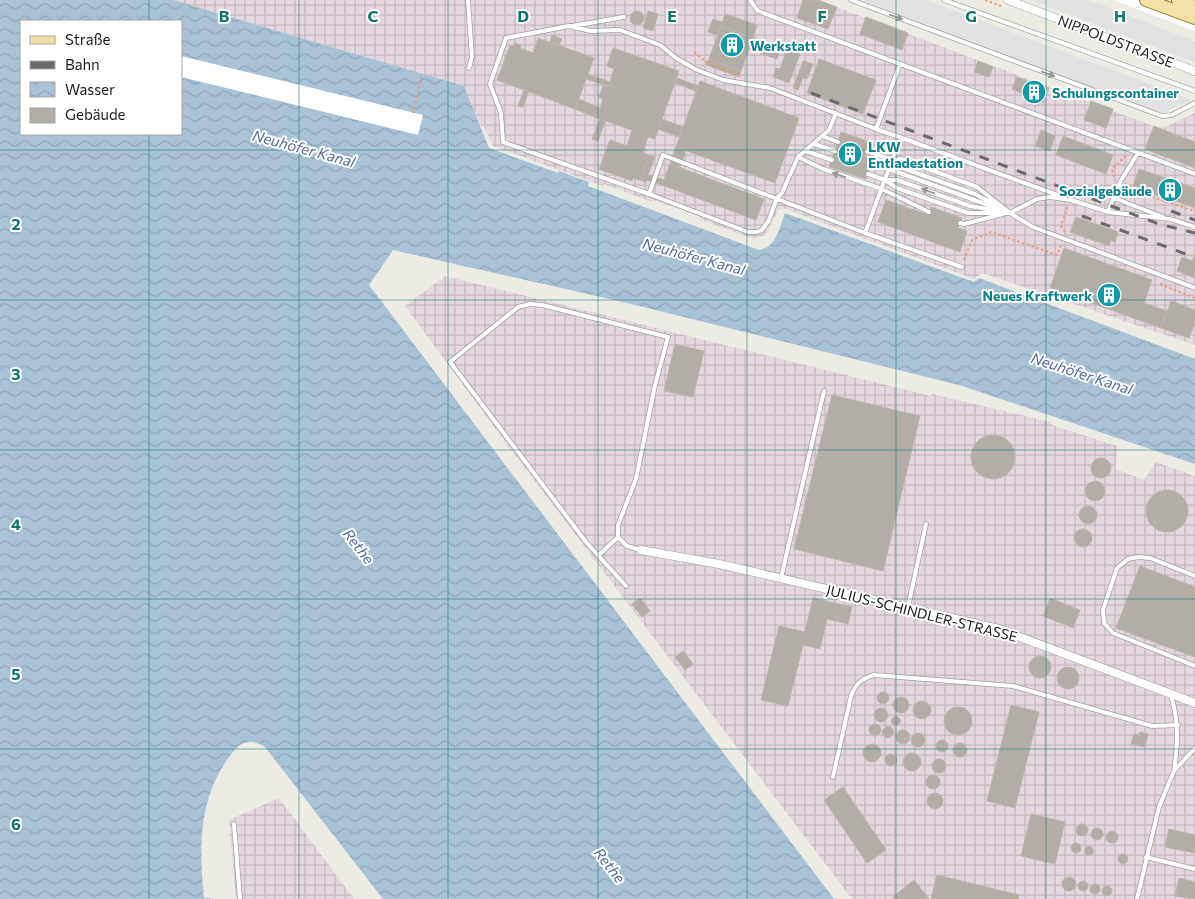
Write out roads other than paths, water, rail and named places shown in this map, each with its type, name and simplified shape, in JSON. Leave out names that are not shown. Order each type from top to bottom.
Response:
[{"type":"main road","points":[[1146,0],[1195,18]]},
{"type":"main road","points":[[1178,0],[1195,7]]},
{"type":"street","name":"NIPPOLDSTRASSE","points":[[1008,0],[1195,71]]},
{"type":"street","name":"JULIUS-SCHINDLER-STRASSE","points":[[641,550],[719,564],[999,629],[1195,704]]},
{"type":"lane","points":[[468,0],[472,57],[469,68]]},
{"type":"lane","points":[[750,0],[752,6],[758,10],[1195,174]]},
{"type":"lane","points":[[851,0],[1162,116],[1172,115],[1195,104]]},
{"type":"lane","points":[[944,0],[1195,91]]},
{"type":"lane","points":[[624,17],[506,38],[490,84],[501,113],[503,142],[649,194],[748,232],[757,232],[762,230],[768,220],[798,157],[829,130],[836,114]]},
{"type":"lane","points":[[569,26],[591,31],[620,30],[660,45],[676,58],[702,72],[724,80],[770,88],[876,129],[1108,212],[1170,219]]},
{"type":"lane","points":[[876,129],[900,64]]},
{"type":"lane","points":[[822,136],[838,142]]},
{"type":"lane","points":[[865,232],[902,138]]},
{"type":"lane","points":[[814,144],[835,151]]},
{"type":"lane","points":[[806,151],[832,160]]},
{"type":"lane","points":[[867,152],[892,160],[901,159],[978,187],[1010,213]]},
{"type":"lane","points":[[1108,212],[1120,182],[1138,153]]},
{"type":"lane","points":[[649,194],[663,155],[962,268]]},
{"type":"lane","points":[[798,157],[823,170],[882,189],[929,212]]},
{"type":"lane","points":[[892,160],[898,166],[975,194],[1033,227],[1195,288]]},
{"type":"lane","points":[[872,163],[1010,213]]},
{"type":"lane","points":[[868,174],[885,180],[897,188],[968,213],[1010,213]]},
{"type":"lane","points":[[885,180],[897,180],[970,206],[1010,213]]},
{"type":"lane","points":[[962,223],[1010,213],[1037,199],[1050,197],[1071,200]]},
{"type":"lane","points":[[1114,198],[1195,227]]},
{"type":"lane","points":[[626,586],[586,542],[450,362],[518,307],[530,304],[542,305],[668,337],[655,385],[636,479],[618,525],[618,537],[627,546],[641,550]]},
{"type":"lane","points":[[781,578],[824,391]]},
{"type":"lane","points":[[908,607],[926,524]]},
{"type":"lane","points":[[599,555],[618,537]]},
{"type":"lane","points":[[1195,576],[1150,558],[1138,557],[1128,559],[1117,568],[1103,610],[1104,623],[1113,634],[1195,666]]},
{"type":"lane","points":[[833,777],[850,696],[862,679],[874,675],[1013,686],[1152,726],[1178,725]]},
{"type":"lane","points":[[1137,899],[1159,807],[1174,771],[1178,743],[1178,725],[1171,694]]},
{"type":"lane","points":[[1174,771],[1195,748]]},
{"type":"lane","points":[[234,824],[240,899]]},
{"type":"lane","points":[[1146,857],[1195,869]]},
{"type":"water","points":[[0,0],[173,0],[464,86],[489,148],[589,182],[588,186],[759,250],[774,241],[785,213],[974,282],[979,278],[1195,359],[1195,464],[959,385],[623,302],[393,250],[369,285],[834,899],[383,899],[265,747],[255,742],[247,742],[243,743],[232,753],[221,770],[207,805],[203,822],[201,860],[204,898],[210,899],[0,899]]},
{"type":"railway","points":[[811,93],[1159,224],[1195,233]]},
{"type":"railway","points":[[1171,211],[1195,220]]},
{"type":"railway","points":[[1082,216],[1194,257]]},
{"type":"place","name":"Werkstatt","points":[[732,45]]},
{"type":"place","name":"Schulungscontainer","points":[[1034,92]]},
{"type":"place","name":"LKW Entladestation","points":[[850,154]]},
{"type":"place","name":"Sozialgebäude","points":[[1170,190]]},
{"type":"place","name":"Neues Kraftwerk","points":[[1109,295]]},
{"type":"water label","name":"Neuhöfer Kanal","points":[[304,148]]},
{"type":"water label","name":"Neuhöfer Kanal","points":[[694,256]]},
{"type":"water label","name":"Neuhöfer Kanal","points":[[1082,373]]},
{"type":"water label","name":"Rethe","points":[[359,546]]},
{"type":"water label","name":"Rethe","points":[[610,865]]}]
